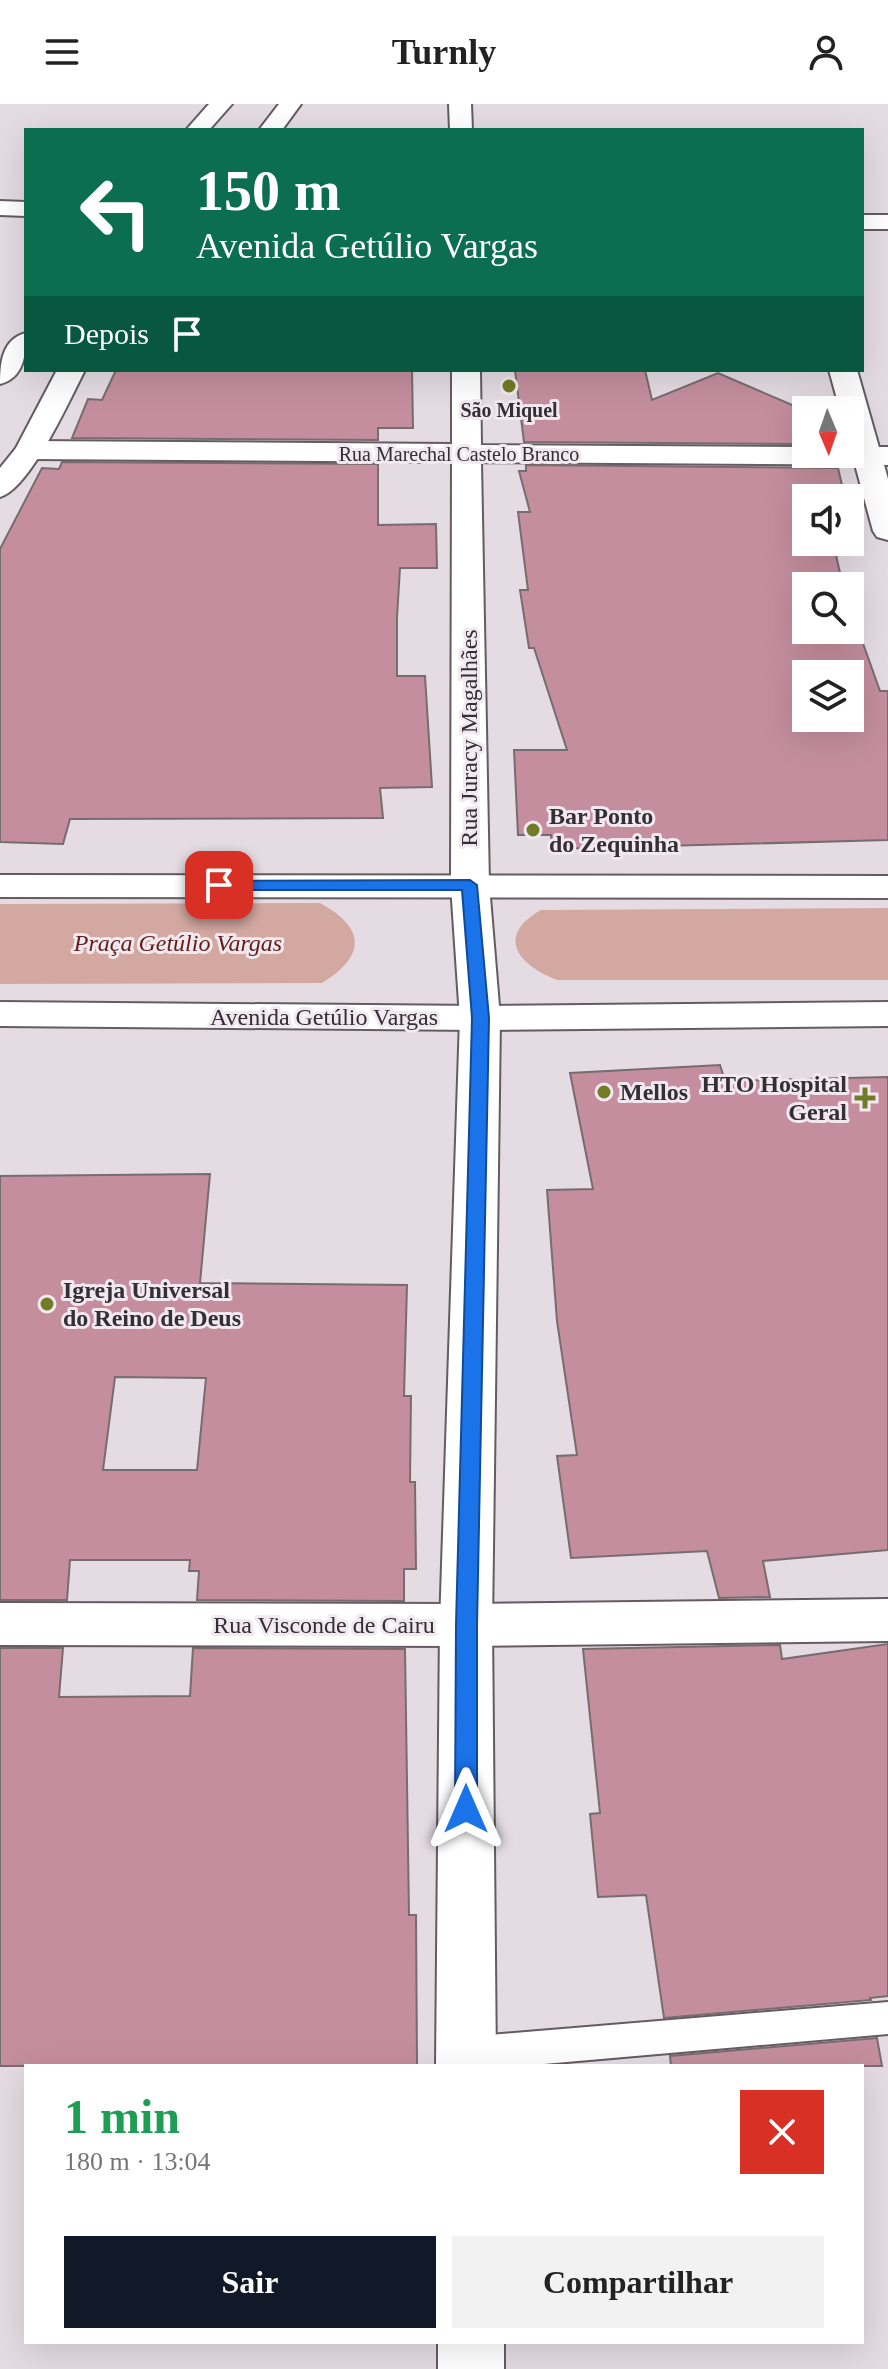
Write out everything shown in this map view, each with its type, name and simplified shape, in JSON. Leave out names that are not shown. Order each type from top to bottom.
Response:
[{"type":"street","points":[[460,104],[461,128]]},
{"type":"street","points":[[199,128],[221,105]]},
{"type":"street","points":[[0,208],[24,209]]},
{"type":"street","points":[[864,222],[888,222]]},
{"type":"street","points":[[0,376],[24,344]]},
{"type":"street","points":[[0,488],[20,440],[70,372]]},
{"type":"street","name":"Rua Juracy Magalhães","points":[[466,372],[470,885],[480,1018],[466,1625],[466,2060]]},
{"type":"street","points":[[844,372],[878,456],[888,531]]},
{"type":"street","name":"Rua Marechal Castelo Branco","points":[[20,440],[468,455],[878,456]]},
{"type":"street","points":[[0,886],[888,887]]},
{"type":"street","name":"Avenida Getúlio Vargas","points":[[0,1014],[480,1018],[888,1014]]},
{"type":"street","name":"Rua Visconde de Cairu","points":[[0,1624],[466,1625],[888,1620]]},
{"type":"street","points":[[471,2344],[471,2369]]},
{"type":"lane","points":[[466,2060],[888,2018]]},
{"type":"green space","name":"Praça Getúlio Vargas","points":[[320,903],[346,922],[355,942],[347,963],[322,983],[0,984],[0,904]]},
{"type":"green space","points":[[888,908],[888,980],[557,980],[543,974],[523,958],[516,940],[527,920],[541,910]]},
{"type":"building","points":[[115,372],[412,372],[413,428],[378,428],[378,440],[72,438],[88,399],[102,400]]},
{"type":"building","points":[[515,372],[645,372],[652,400],[718,373],[792,405],[792,444],[524,442]]},
{"type":"building","points":[[62,462],[378,464],[378,525],[436,524],[437,568],[400,568],[397,617],[397,676],[425,676],[432,787],[380,788],[383,818],[70,819],[63,844],[0,842],[0,549],[42,468],[59,469]]},
{"type":"building","points":[[526,465],[838,468],[842,484],[792,484],[792,556],[836,556],[840,572],[792,572],[792,644],[863,644],[880,691],[888,691],[888,840],[552,849],[551,835],[518,835],[514,750],[567,750],[534,648],[529,648],[520,590],[528,590],[518,512],[530,512],[519,471],[526,471]]},
{"type":"building","points":[[720,1065],[725,1081],[888,1077],[888,1550],[763,1561],[770,1597],[719,1598],[707,1551],[571,1558],[557,1456],[577,1455],[557,1321],[547,1190],[593,1189],[570,1073]]},
{"type":"building","points":[[210,1174],[200,1283],[407,1285],[404,1396],[411,1396],[410,1482],[415,1482],[416,1569],[404,1569],[404,1601],[197,1600],[199,1571],[189,1571],[190,1560],[70,1560],[67,1600],[0,1600],[0,1176]],"holes":[[[115,1377],[206,1378],[197,1470],[103,1470]]]},
{"type":"building","points":[[888,1644],[888,1996],[664,2018],[646,1895],[598,1897],[590,1814],[600,1813],[583,1649],[780,1645],[782,1659]]},
{"type":"building","points":[[0,1648],[63,1648],[59,1697],[190,1696],[193,1648],[405,1649],[409,1915],[416,1915],[417,2064],[0,2066]]},
{"type":"building","points":[[877,2038],[882,2066],[671,2064],[670,2056]]},
{"type":"place","name":"São Miquel","points":[[509,386]]},
{"type":"place","name":"Bar Ponto do Zequinha","points":[[533,830]]},
{"type":"place","name":"Mellos","points":[[604,1092]]},
{"type":"place","name":"HTO Hospital Geral","points":[[865,1098]]},
{"type":"place","name":"Igreja Universal do Reino de Deus","points":[[47,1304]]},
{"type":"route","points":[[219,885],[470,885],[480,1018],[466,1625],[466,1809]]}]
